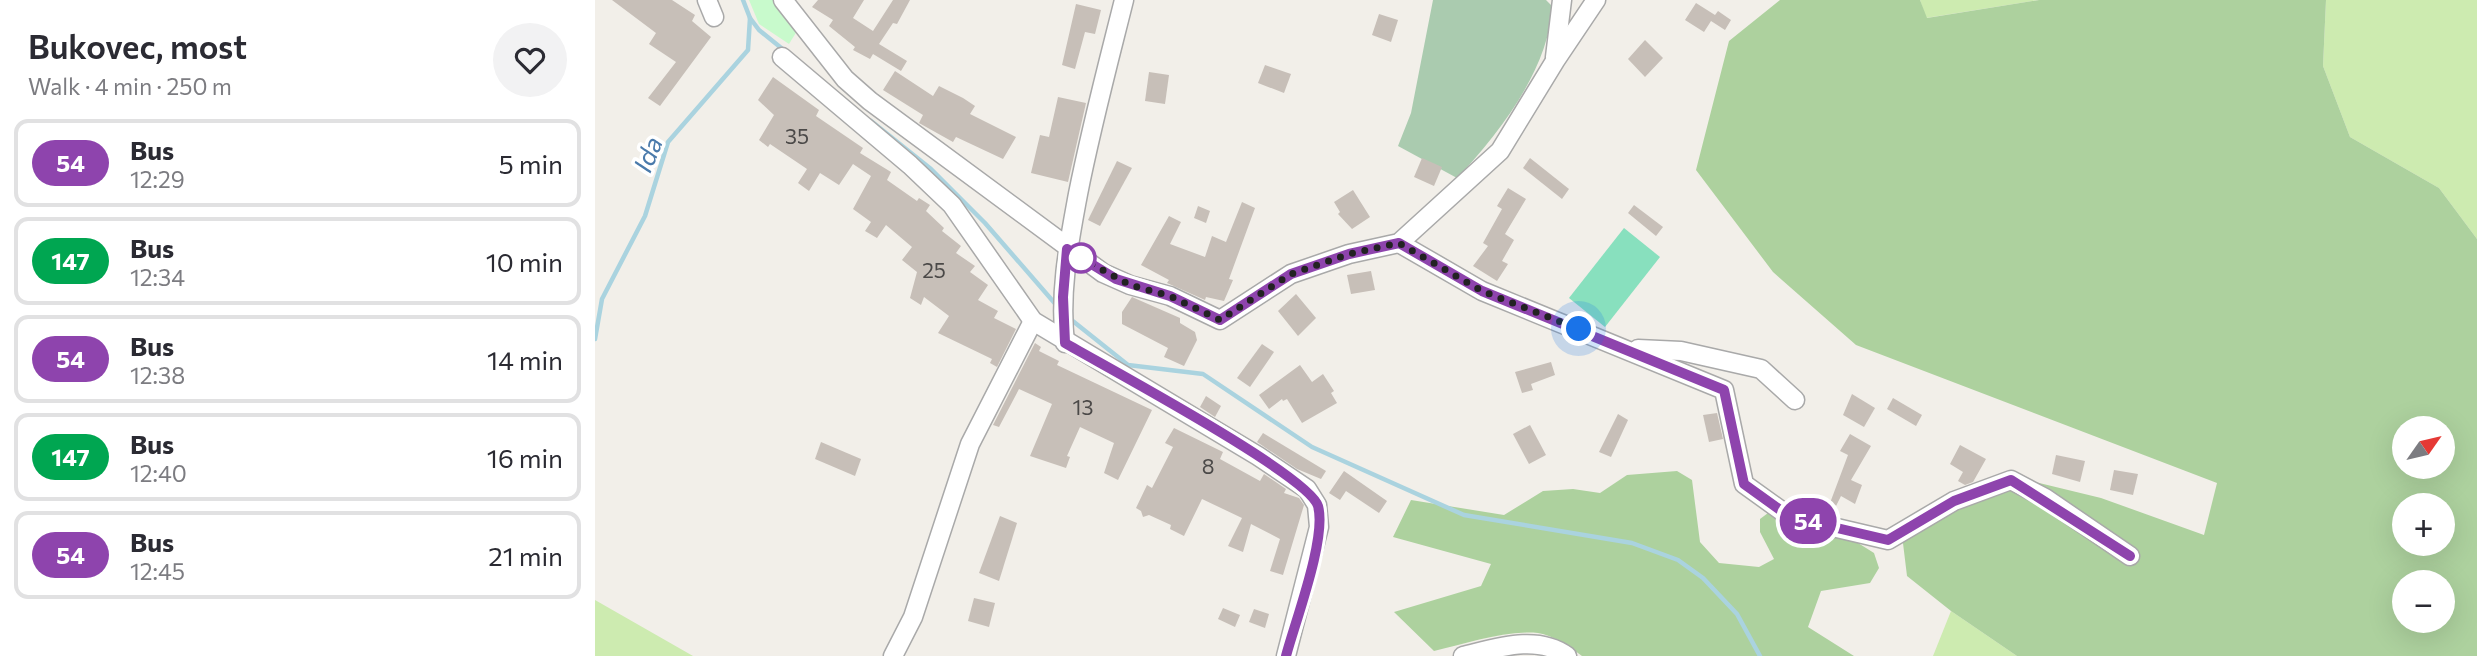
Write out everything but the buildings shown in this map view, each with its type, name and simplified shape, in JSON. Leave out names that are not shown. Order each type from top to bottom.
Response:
[{"type":"street","points":[[707,0],[714,17]]},
{"type":"street","points":[[783,0],[836,68],[863,111],[952,205],[1033,321],[1064,334],[1307,489],[1318,505],[1319,527],[1286,656]]},
{"type":"street","points":[[1064,334],[1063,297],[1067,249],[1090,132],[1124,0]]},
{"type":"street","points":[[1555,61],[1562,0]]},
{"type":"street","points":[[782,57],[1112,277],[1170,296],[1220,320],[1291,274],[1349,254],[1399,243],[1500,151],[1596,0]]},
{"type":"street","points":[[1399,243],[1482,291],[1724,390],[1744,484],[1790,517],[1888,540],[1954,501],[2011,480],[2130,556]]},
{"type":"street","points":[[893,656],[912,617],[970,444],[1033,321]]},
{"type":"street","points":[[1628,349],[1681,351],[1761,369],[1795,400]]},
{"type":"street","points":[[1463,656],[1518,644],[1543,645],[1567,656]]},
{"type":"green space","points":[[749,0],[773,0],[797,31],[789,44],[759,24]]},
{"type":"green space","points":[[1433,0],[1546,0],[1552,6],[1549,29],[1532,76],[1505,121],[1457,178],[1398,146],[1411,113]]},
{"type":"green space","points":[[1780,0],[1920,0],[1927,18],[2039,0],[2326,0],[2323,66],[2350,137],[2439,188],[2477,239],[2477,656],[2017,656],[1951,611],[1907,576],[1902,535],[1991,488],[2023,479],[2101,498],[2204,535],[2217,483],[1856,345],[1773,272],[1696,170],[1729,41]]},
{"type":"green space","points":[[1920,0],[2039,0],[1926,18]]},
{"type":"green space","points":[[2326,0],[2477,0],[2477,239],[2439,188],[2350,137],[2323,66]]},
{"type":"green space","points":[[1624,228],[1660,257],[1605,327],[1569,298]]},
{"type":"green space","points":[[1677,471],[1692,480],[1700,542],[1719,563],[1759,567],[1774,559],[1760,532],[1760,519],[1768,513],[1850,538],[1874,553],[1879,568],[1870,583],[1821,591],[1808,627],[1854,656],[1582,656],[1550,636],[1538,633],[1499,636],[1434,651],[1394,612],[1481,586],[1491,564],[1393,537],[1411,500],[1504,515],[1543,491],[1573,489],[1600,493],[1627,475]]},
{"type":"green space","points":[[595,600],[693,656],[595,656]]},
{"type":"green space","points":[[1951,611],[2017,656],[1933,656]]},
{"type":"waterway","name":"Ida","points":[[595,339],[602,299],[645,216],[668,142],[748,50],[750,18],[743,0]]},
{"type":"waterway","points":[[750,18],[759,30],[785,51]]},
{"type":"waterway","points":[[871,121],[931,169],[985,223],[1058,307]]},
{"type":"waterway","points":[[1069,318],[1128,365],[1203,374],[1312,447],[1464,515],[1632,543],[1678,560],[1703,578],[1737,614],[1760,656]]},
{"type":"bus line","name":"54","points":[[1286,656],[1312,563],[1319,527],[1318,505],[1307,489],[1258,456],[1065,343],[1063,297],[1067,249],[1103,273],[1130,285],[1170,296],[1220,320],[1291,274],[1349,254],[1399,243],[1482,291],[1724,390],[1744,484],[1790,517],[1888,540],[1954,501],[2011,480],[2045,498],[2130,556]]},
{"type":"route","points":[[1081,258],[1103,273],[1130,285],[1170,296],[1220,320],[1291,274],[1349,254],[1399,243],[1482,291],[1579,329]]}]
